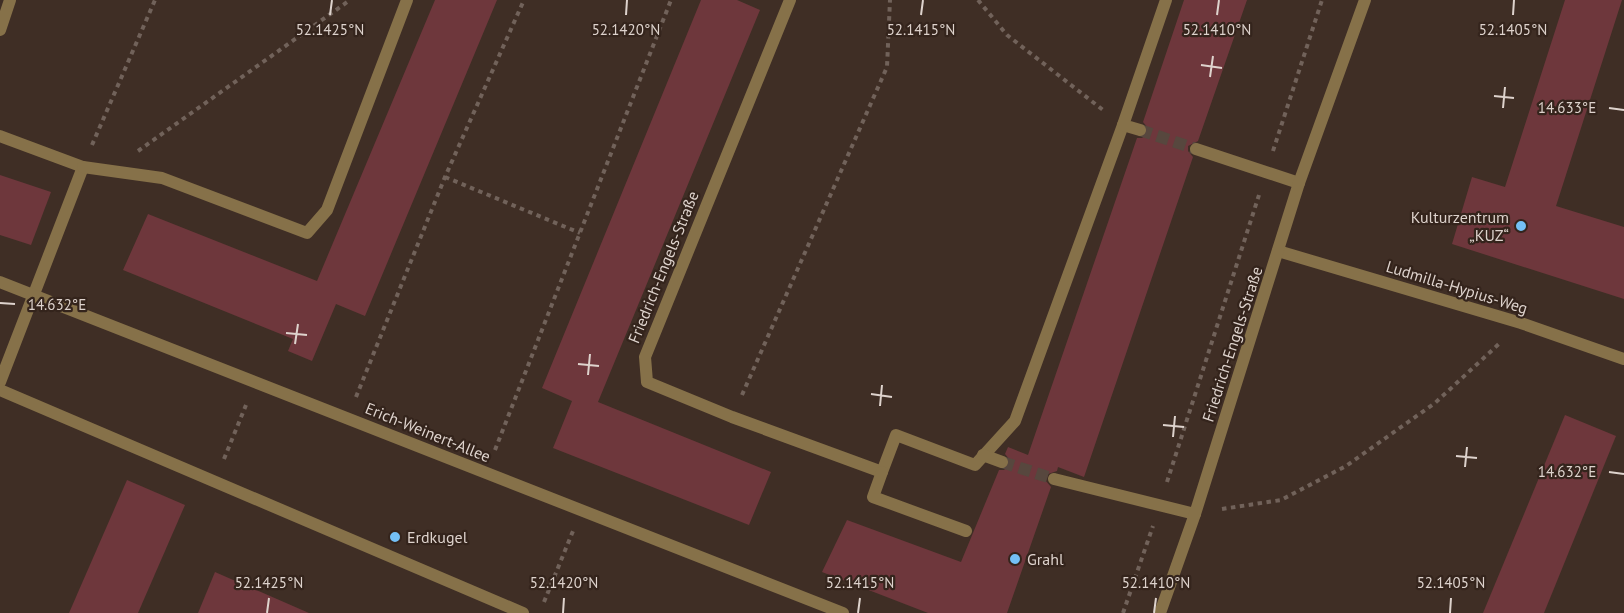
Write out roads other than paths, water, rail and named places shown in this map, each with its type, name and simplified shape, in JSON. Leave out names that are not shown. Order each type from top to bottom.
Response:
[{"type":"street","points":[[0,30],[10,0]]},
{"type":"street","points":[[0,136],[83,167],[162,178],[307,233],[327,210],[408,0]]},
{"type":"street","name":"Friedrich-Engels-Straße","points":[[790,0],[645,357],[647,382],[732,417],[882,472]]},
{"type":"street","points":[[966,531],[873,497],[882,472],[896,435],[975,465],[1015,421],[1166,0]]},
{"type":"street","name":"Friedrich-Engels-Straße","points":[[1160,613],[1195,514],[1299,183],[1365,0]]},
{"type":"street","points":[[1123,125],[1140,130]]},
{"type":"street","points":[[1196,149],[1299,183]]},
{"type":"street","points":[[0,382],[83,167]]},
{"type":"street","name":"Ludmilla-Hypius-Weg","points":[[1278,251],[1521,323],[1624,359]]},
{"type":"street","name":"Erich-Weinert-Allee","points":[[0,282],[843,613]]},
{"type":"street","points":[[0,390],[523,613]]},
{"type":"street","points":[[983,455],[1002,462]]},
{"type":"street","points":[[1054,479],[1159,507],[1195,514]]},
{"type":"tunnel","points":[[1140,130],[1196,149]]},
{"type":"tunnel","points":[[1002,462],[1054,479]]},
{"type":"place","name":"Kulturzentrum „KUZ“","points":[[1521,226]]},
{"type":"place","name":"Erdkugel","points":[[395,537]]},
{"type":"place","name":"Grahl","points":[[1015,559]]}]
